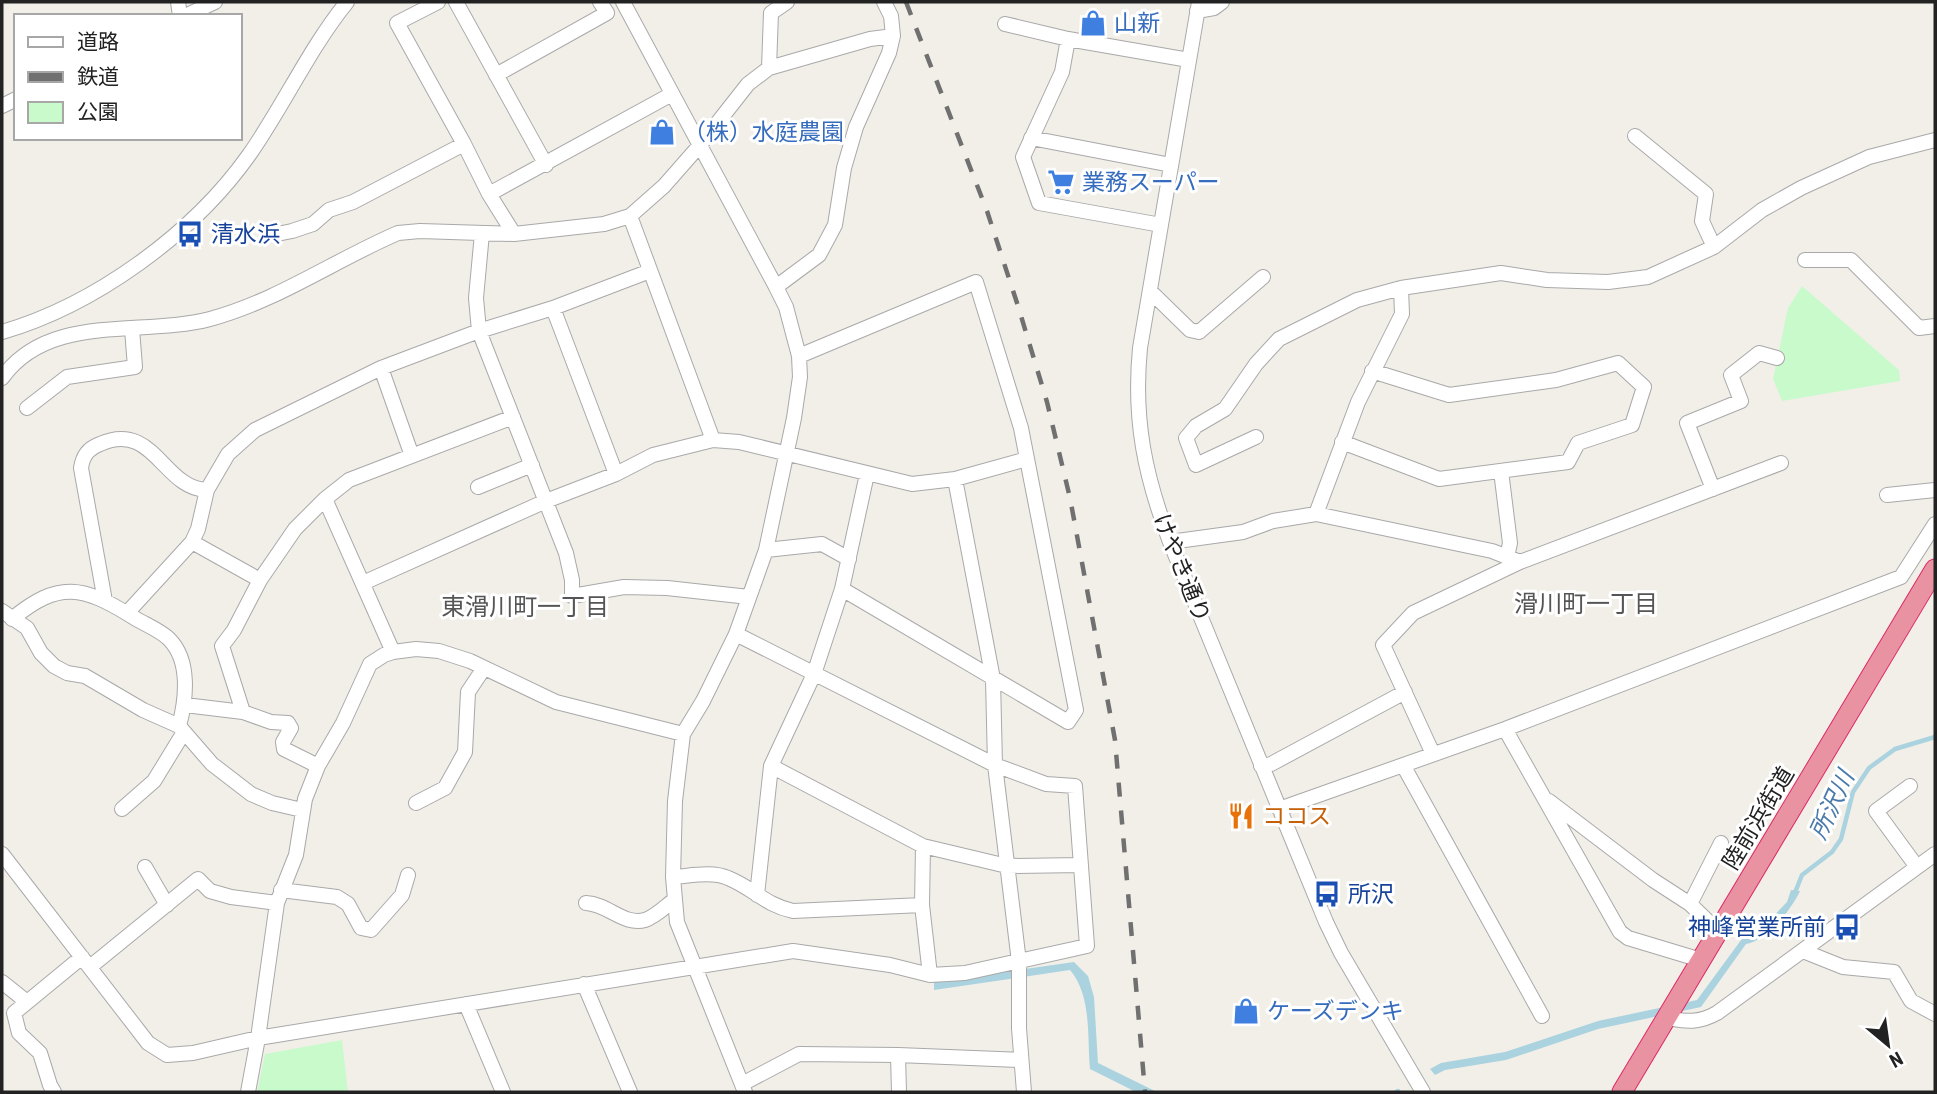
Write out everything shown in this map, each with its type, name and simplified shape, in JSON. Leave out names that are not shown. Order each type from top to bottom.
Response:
[{"type":"highway","name":"陸前浜街道","points":[[1622,1092],[1935,569]]},
{"type":"street","points":[[188,14],[215,2]]},
{"type":"street","points":[[2,332],[88,296],[147,258],[177,233],[228,183],[242,164],[347,2]]},
{"type":"street","points":[[438,2],[397,23],[489,194],[514,234]]},
{"type":"street","points":[[456,2],[546,165]]},
{"type":"street","points":[[496,75],[607,13],[600,2]]},
{"type":"street","points":[[623,2],[786,307],[799,356],[800,377],[787,454],[766,550],[736,634],[704,701],[683,734],[675,801],[673,877],[680,933],[744,1088],[799,1054],[1021,1060]]},
{"type":"street","points":[[769,68],[768,7],[786,2]]},
{"type":"street","points":[[776,287],[819,255],[835,225],[844,168],[853,138],[889,53],[893,36],[891,16],[884,2]]},
{"type":"street","points":[[1198,6],[1214,8],[1222,2]]},
{"type":"street","name":"けやき通り","points":[[1198,6],[1138,375],[1139,432],[1154,501],[1279,810],[1342,953],[1423,1092]]},
{"type":"street","points":[[1005,24],[1068,39],[1189,60]]},
{"type":"street","points":[[2,378],[23,357],[64,337],[90,330],[177,326],[242,309],[398,233],[420,231],[514,234],[604,225],[630,216],[664,186],[748,84],[769,68],[870,39],[893,36]]},
{"type":"street","points":[[1068,39],[1062,72],[1023,157],[1039,203],[1161,225]]},
{"type":"street","points":[[489,194],[672,94]]},
{"type":"street","points":[[1635,135],[1706,194],[1702,221],[1714,247]]},
{"type":"street","points":[[1031,138],[1171,165]]},
{"type":"street","points":[[1256,436],[1196,466],[1186,438],[1196,426],[1225,409],[1256,364],[1279,339],[1357,300],[1401,288],[1502,273],[1547,280],[1608,282],[1648,277],[1714,247],[1762,210],[1801,188],[1869,157],[1935,140]]},
{"type":"street","points":[[277,234],[313,224],[329,210],[353,202],[464,144]]},
{"type":"street","points":[[630,216],[713,440]]},
{"type":"street","points":[[482,233],[476,298],[479,331],[566,553],[572,580],[572,596],[624,587],[667,588],[749,597]]},
{"type":"street","points":[[1805,260],[1851,260],[1919,328],[1935,326]]},
{"type":"street","points":[[127,613],[192,542],[208,490],[228,454],[255,430],[381,368],[650,271]]},
{"type":"street","points":[[1150,290],[1190,330],[1199,332],[1263,277]]},
{"type":"street","points":[[799,356],[976,282],[1021,428],[1076,710],[1068,722],[842,589]]},
{"type":"street","points":[[1316,514],[1372,371],[1402,314],[1401,288]]},
{"type":"street","points":[[553,308],[616,474]]},
{"type":"street","points":[[27,408],[67,377],[135,367],[132,328]]},
{"type":"street","points":[[1713,489],[1687,423],[1741,401],[1731,375],[1759,353],[1777,358]]},
{"type":"street","points":[[1342,442],[1439,479],[1568,462],[1578,443],[1632,425],[1644,387],[1618,363],[1556,380],[1449,395],[1372,371]]},
{"type":"street","points":[[381,368],[412,456]]},
{"type":"street","points":[[243,712],[222,646],[234,630],[260,580],[295,529],[349,480],[513,417]]},
{"type":"street","points":[[105,601],[81,468],[83,456],[93,446],[108,440],[134,440],[148,449],[187,485],[197,490],[208,490]]},
{"type":"street","points":[[363,583],[546,500],[616,474],[653,455],[713,440],[739,442],[912,484],[955,479],[1027,459]]},
{"type":"street","points":[[1433,754],[1383,645],[1413,612],[1513,560],[1781,463]]},
{"type":"street","points":[[478,487],[532,465]]},
{"type":"street","points":[[1501,471],[1513,560]]},
{"type":"street","points":[[757,895],[771,766],[814,674],[842,589],[867,474]]},
{"type":"street","points":[[955,479],[993,679],[995,765],[1019,962],[1024,1092]]},
{"type":"street","points":[[1887,495],[1935,489]]},
{"type":"street","points":[[325,499],[393,652]]},
{"type":"street","points":[[1170,542],[1243,532],[1273,521],[1316,514],[1492,551],[1513,560]]},
{"type":"street","points":[[1279,810],[1505,729],[1901,578],[1935,524]]},
{"type":"street","points":[[192,542],[260,580]]},
{"type":"street","points":[[766,550],[822,544],[849,559]]},
{"type":"street","points":[[7,615],[54,594],[73,591],[92,594],[170,640],[179,657],[186,683],[182,729],[154,781],[122,809]]},
{"type":"street","points":[[7,615],[27,628],[41,653],[54,666],[68,673],[85,676],[182,729],[212,764],[251,794],[272,803],[302,810]]},
{"type":"street","points":[[2,854],[148,1043],[167,1055],[193,1053],[258,1038],[793,951],[890,965],[930,975],[965,974],[1087,946],[1075,786],[1046,784],[995,765],[736,634]]},
{"type":"street","points":[[248,1092],[279,896],[296,855],[302,810],[318,766],[343,723],[370,664],[393,652],[416,649],[439,651],[484,668],[556,702],[683,734]]},
{"type":"street","points":[[416,803],[445,788],[465,752],[468,692],[484,668]]},
{"type":"street","points":[[1261,766],[1271,764],[1405,692]]},
{"type":"street","points":[[185,705],[243,712],[271,722],[288,723],[291,728],[283,743],[284,749],[318,766]]},
{"type":"street","points":[[1505,729],[1619,932],[1628,938],[1701,960]]},
{"type":"street","points":[[1402,765],[1542,1016]]},
{"type":"street","points":[[771,766],[923,846],[1007,866],[1081,865]]},
{"type":"street","points":[[1910,786],[1876,811],[1917,867]]},
{"type":"street","points":[[1545,798],[1653,880],[1690,904],[1719,932]]},
{"type":"street","points":[[1690,904],[1721,843]]},
{"type":"street","points":[[923,846],[922,905],[930,975]]},
{"type":"street","points":[[1667,1018],[1688,1023],[1703,1021],[1717,1013],[1935,854]]},
{"type":"street","points":[[145,867],[167,905]]},
{"type":"street","points":[[673,877],[706,874],[727,877],[774,907],[793,911],[922,905]]},
{"type":"street","points":[[54,1092],[40,1053],[19,1033],[14,1013],[167,905],[198,879],[210,891],[231,897],[337,897],[348,904],[361,928],[371,930],[402,895],[408,875]]},
{"type":"street","points":[[586,903],[598,904],[629,921],[647,919],[674,900]]},
{"type":"street","points":[[1803,951],[1843,967],[1894,972],[1911,1002],[1934,1017]]},
{"type":"street","points":[[2,982],[27,1002]]},
{"type":"street","points":[[584,984],[630,1092]]},
{"type":"street","points":[[466,1004],[503,1092]]},
{"type":"street","points":[[898,1055],[899,1092]]},
{"type":"green space","points":[[1802,286],[1899,370],[1900,381],[1782,401],[1773,379],[1788,308]]},
{"type":"green space","points":[[342,1040],[348,1092],[257,1092],[265,1054]]},
{"type":"water","points":[[1791,890],[1800,891],[1791,907],[1770,931],[1746,944],[1701,1007],[1598,1029],[1506,1060],[1445,1070],[1435,1075],[1430,1069],[1441,1063],[1505,1052],[1598,1021],[1697,1000],[1744,936],[1755,935],[1787,902]]},
{"type":"water","points":[[1074,962],[1088,976],[1094,997],[1098,1063],[1157,1092],[1136,1092],[1090,1069],[1085,1004],[1077,980],[1070,970],[934,990],[934,982]]},
{"type":"waterway","name":"所沢川","points":[[1794,895],[1802,875],[1832,852],[1841,839],[1853,792],[1869,768],[1895,749],[1935,737]]},
{"type":"railway","points":[[906,2],[987,211],[1047,402],[1070,498],[1115,740],[1145,1092]]},
{"type":"place","name":"山新","points":[[1093,23]]},
{"type":"place","name":"（株）水庭農園","points":[[662,132]]},
{"type":"place","name":"業務スーパー","points":[[1061,182]]},
{"type":"place","name":"清水浜","points":[[190,234]]},
{"type":"place","name":"ココス","points":[[1241,816]]},
{"type":"place","name":"所沢","points":[[1327,894]]},
{"type":"place","name":"神峰営業所前","points":[[1847,927]]},
{"type":"place","name":"ケーズデンキ","points":[[1246,1011]]},
{"type":"district","name":"滑川町一丁目","points":[[1586,604]]},
{"type":"district","name":"東滑川町一丁目","points":[[525,607]]}]
